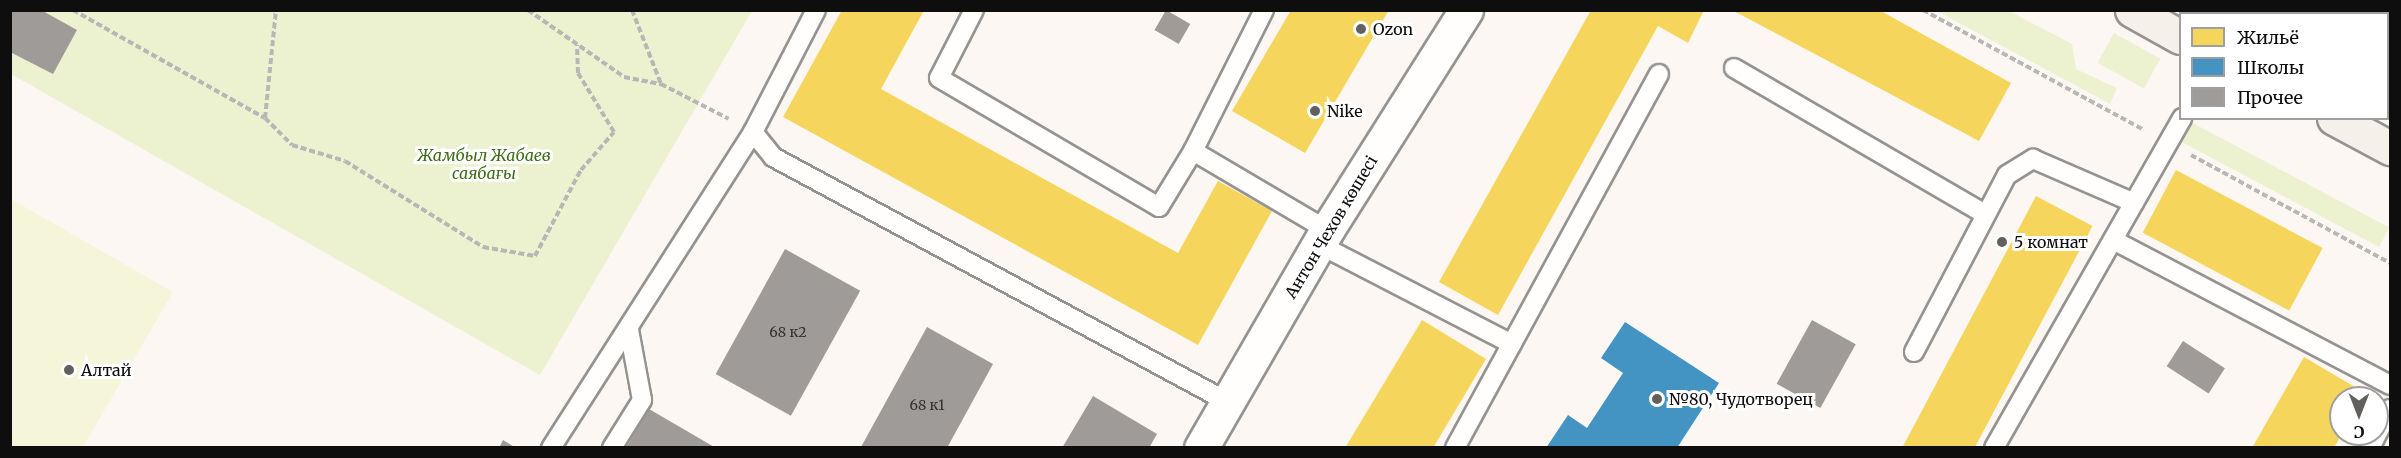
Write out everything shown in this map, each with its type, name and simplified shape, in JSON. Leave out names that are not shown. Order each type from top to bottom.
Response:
[{"type":"main road","points":[[2132,10],[2179,36]]},
{"type":"main road","points":[[2338,120],[2391,148]]},
{"type":"street","name":"Антон Чехов көшесі","points":[[1202,447],[1322,237],[1466,11]]},
{"type":"lane","points":[[550,447],[629,330],[753,132],[816,10]]},
{"type":"lane","points":[[974,10],[939,78],[1159,207],[1193,151],[1264,10]]},
{"type":"lane","points":[[1734,68],[1983,213]]},
{"type":"lane","points":[[1455,447],[1659,74]]},
{"type":"lane","points":[[1994,447],[2181,120]]},
{"type":"lane","points":[[753,132],[773,157],[1228,402]]},
{"type":"lane","points":[[1193,151],[1322,237],[1512,344]]},
{"type":"lane","points":[[1914,352],[1983,213],[2007,175],[2033,159],[2134,203]]},
{"type":"lane","points":[[2113,240],[2391,386]]},
{"type":"lane","points":[[612,447],[642,400],[629,330]]},
{"type":"lane","points":[[2370,447],[2391,409]]},
{"type":"path","points":[[73,10],[265,118],[292,145],[345,161],[483,247],[535,256],[581,170],[614,132],[578,73],[577,45]]},
{"type":"path","points":[[265,118],[276,10]]},
{"type":"path","points":[[528,10],[624,77],[661,84],[753,132]]},
{"type":"path","points":[[632,10],[661,84]]},
{"type":"green space","name":"Жамбыл Жабаев саябағы","points":[[11,11],[752,11],[540,375],[11,74]]},
{"type":"green space","points":[[1937,11],[2009,11],[2072,44],[2076,69],[2117,88],[2110,104]]},
{"type":"green space","points":[[2114,33],[2160,59],[2144,88],[2098,63]]},
{"type":"green space","points":[[2189,121],[2389,228],[2379,247],[2179,140]]},
{"type":"green space","name":"Алтай","points":[[11,199],[173,292],[83,447],[11,447]]},
{"type":"building: Жильё","points":[[842,10],[923,12],[881,89],[1178,253],[1218,181],[1272,211],[1198,345],[783,117]]},
{"type":"building: Жильё","points":[[1291,10],[1389,10],[1305,153],[1232,111]]},
{"type":"building: Жильё","points":[[1591,10],[1704,10],[1688,43],[1658,26],[1498,315],[1439,282]]},
{"type":"building: Жильё","points":[[1732,10],[1879,10],[2011,83],[1979,141]]},
{"type":"building: Жильё","points":[[2176,170],[2323,248],[2289,311],[2143,233]]},
{"type":"building: Жильё","points":[[2036,196],[2093,226],[1974,448],[1902,448]]},
{"type":"building: Жильё","points":[[1422,320],[1486,359],[1433,448],[1345,448]]},
{"type":"building: Жильё","points":[[2304,357],[2353,386],[2329,386],[2329,446],[2335,446],[2334,448],[2252,448]]},
{"type":"building: Школы","name":"№80, Чудотворец","points":[[1625,322],[1719,383],[1677,448],[1546,448],[1568,415],[1587,428],[1623,373],[1601,358]]},
{"type":"building: Прочее","points":[[10,10],[41,10],[77,30],[53,74],[10,52]]},
{"type":"building: Прочее","points":[[1166,10],[1190,24],[1179,44],[1154,30]]},
{"type":"building: Прочее","points":[[785,249],[860,291],[791,416],[716,374]]},
{"type":"building: Прочее","points":[[1812,320],[1856,344],[1820,408],[1777,384]]},
{"type":"building: Прочее","points":[[927,327],[993,364],[947,448],[861,447]]},
{"type":"building: Прочее","points":[[2183,341],[2225,368],[2209,393],[2167,366]]},
{"type":"building: Прочее","points":[[1093,396],[1157,434],[1149,448],[1062,448]]},
{"type":"building: Прочее","points":[[649,409],[716,448],[626,448]]},
{"type":"building: Прочее","points":[[503,440],[516,448],[499,448]]},
{"type":"place","name":"Ozon","points":[[1361,29]]},
{"type":"place","name":"Nike","points":[[1315,111]]},
{"type":"place","name":"5 комнат","points":[[2002,242]]},
{"type":"place","name":"Алтай","points":[[69,370]]},
{"type":"place","name":"№80, Чудотворец","points":[[1657,399]]}]
